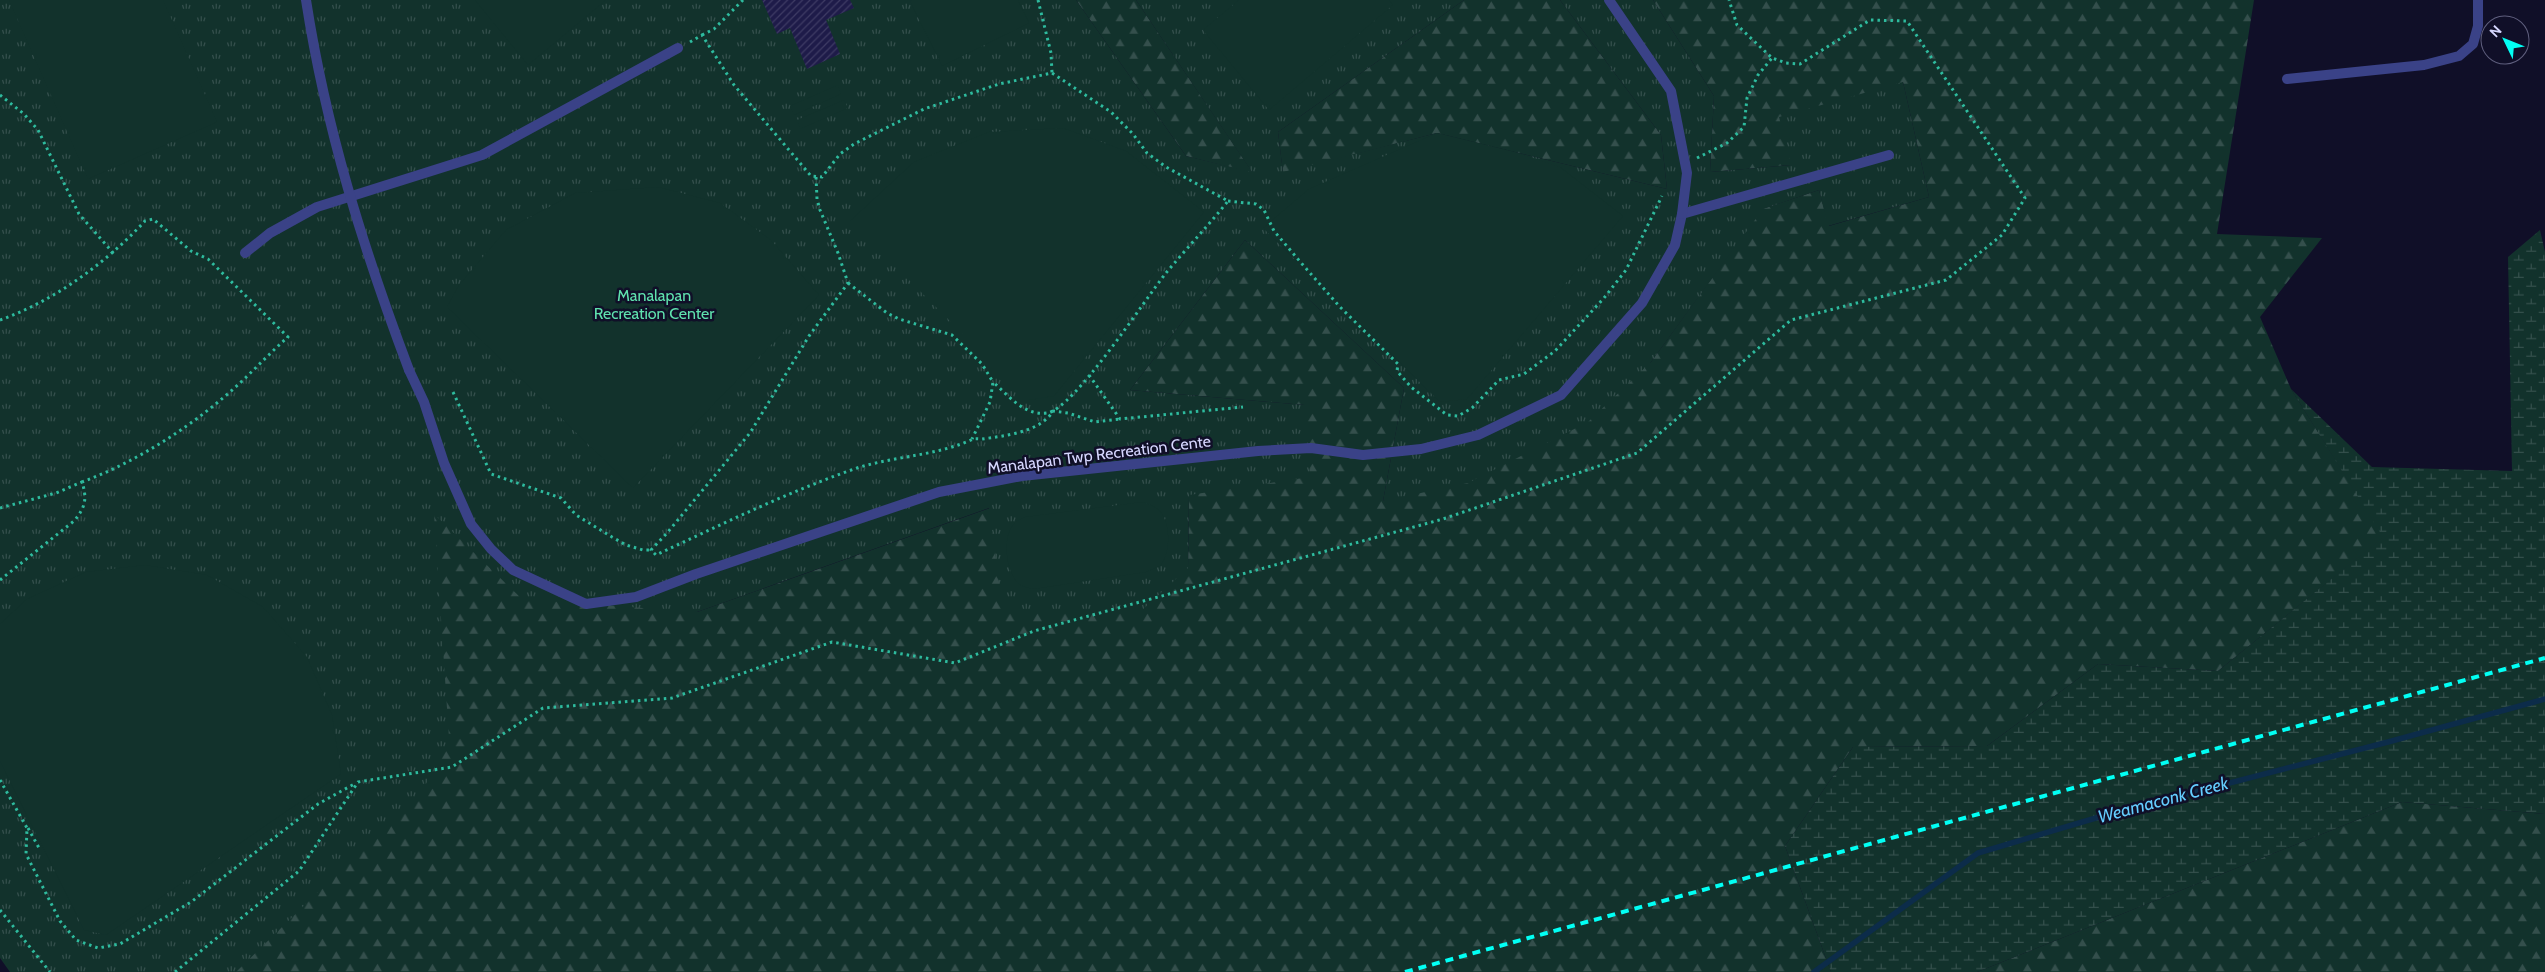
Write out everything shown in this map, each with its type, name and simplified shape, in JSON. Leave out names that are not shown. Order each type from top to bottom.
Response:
[{"type":"street","name":"Manalapan Twp Recreation Cente","points":[[306,0],[324,100],[349,196],[377,284],[409,370],[424,402],[444,463],[471,524],[491,549],[513,570],[586,604],[636,597],[696,574],[939,492],[1013,478],[1258,451],[1311,448],[1363,455],[1421,449],[1478,435],[1561,395],[1642,303],[1675,245],[1682,214],[1687,174],[1671,91],[1609,0]]},
{"type":"street","points":[[2287,79],[2424,65],[2459,56],[2473,44],[2478,26],[2478,0]]},
{"type":"street","points":[[245,252],[295,217],[349,196],[482,155],[678,48]]},
{"type":"street","points":[[1682,214],[1889,155]]},
{"type":"path","points":[[678,48],[714,29],[744,0]]},
{"type":"path","points":[[1038,0],[1051,53],[1052,73]]},
{"type":"path","points":[[27,828],[26,854],[33,872],[67,932],[81,943],[94,947],[108,948],[120,944],[191,902],[318,804],[358,782],[452,767],[543,708],[672,698],[832,642],[955,663],[1034,630],[1443,519],[1637,453],[1791,320],[1946,280],[2002,235],[2025,198],[1907,21],[1870,20],[1800,64],[1786,63],[1772,58],[1737,25],[1729,0]]},
{"type":"path","points":[[702,36],[734,85],[811,176],[822,177],[840,154],[854,144],[924,109],[999,84],[1052,73],[1111,112],[1133,134],[1147,153],[1166,168],[1228,202],[1256,204],[1264,210],[1274,231],[1340,307],[1398,364],[1397,371],[1411,387],[1448,415],[1458,416],[1472,408],[1493,384],[1506,377],[1524,374],[1555,351],[1572,334],[1626,270],[1662,196]]},
{"type":"path","points":[[1685,164],[1727,143],[1744,127],[1747,98],[1758,75],[1772,58]]},
{"type":"path","points":[[0,95],[24,114],[38,130],[79,214],[115,255]]},
{"type":"path","points":[[816,176],[817,198],[820,210],[848,283],[866,299],[899,319],[952,335],[982,364],[993,382],[1023,408],[1034,413],[1053,411],[1068,413],[1096,422],[1243,407]]},
{"type":"path","points":[[651,550],[656,556],[786,495],[858,468],[894,458],[957,446],[972,439],[1014,433],[1031,428],[1049,418],[1053,411],[1067,401],[1089,375],[1166,274],[1228,202]]},
{"type":"path","points":[[0,320],[20,312],[78,279],[145,221],[153,219],[191,251],[208,259],[288,336],[241,382],[198,417],[142,453],[56,493],[0,508]]},
{"type":"path","points":[[454,392],[491,474],[561,498],[576,515],[626,546],[651,550],[668,533],[750,433],[810,336],[848,283]]},
{"type":"path","points":[[1089,375],[1120,419]]},
{"type":"path","points":[[972,439],[990,402],[993,382]]},
{"type":"path","points":[[0,580],[82,512],[87,497],[82,482]]},
{"type":"path","points":[[0,780],[39,848]]},
{"type":"path","points":[[176,972],[299,871],[358,782]]},
{"type":"path","points":[[0,910],[50,972]]},
{"type":"green space","name":"Manalapan Recreation Center","points":[[0,0],[1076,0],[1186,156],[1252,172],[1136,0],[1464,0],[1278,132],[1283,172],[1437,133],[1667,189],[1661,135],[1560,0],[1653,0],[1714,96],[1710,172],[1791,165],[1779,117],[1903,82],[1929,197],[1828,226],[1819,190],[1763,209],[1651,362],[1588,422],[1468,483],[1383,501],[1404,388],[1245,240],[1130,390],[1305,405],[1310,477],[1189,495],[1188,568],[1139,613],[1003,610],[989,508],[697,612],[522,599],[434,514],[449,738],[424,788],[236,972],[10,972],[0,958]]},
{"type":"green space","points":[[9,0],[163,0],[217,122],[88,179]]},
{"type":"green space","points":[[475,0],[606,0],[528,65]]},
{"type":"green space","points":[[1018,0],[1029,23],[942,66],[910,1]]},
{"type":"green space","points":[[1076,0],[1136,0],[1253,173],[1186,156]]},
{"type":"green space","points":[[1239,0],[1389,0],[1393,5],[1269,110],[1203,30]]},
{"type":"green space","points":[[1464,0],[1560,0],[1661,135],[1667,189],[1437,133],[1283,173],[1278,132]]},
{"type":"green space","points":[[1653,0],[2254,0],[2217,234],[2322,238],[2260,317],[2291,389],[2384,537],[2218,671],[2098,664],[1987,746],[1853,747],[1785,846],[1831,972],[187,972],[242,425],[697,612],[990,508],[1188,568],[1189,495],[1305,405],[1130,390],[1245,240],[1404,388],[1383,501],[1651,362],[1762,209],[1819,190],[1829,226],[1929,197],[1903,82],[1791,165],[1710,172],[1714,96]]},
{"type":"green space","points":[[838,85],[841,94],[794,115],[790,106]]},
{"type":"green space","points":[[844,100],[848,108],[800,129],[797,120]]},
{"type":"green space","points":[[1063,128],[1126,151],[1204,212],[1054,396],[1029,400],[850,221],[914,162],[989,132]]},
{"type":"green space","points":[[1437,133],[1515,152],[1560,167],[1623,216],[1467,399],[1440,402],[1263,228],[1309,189]]},
{"type":"green space","points":[[658,187],[720,203],[771,240],[819,295],[633,488],[447,307],[459,285],[506,230],[575,193]]},
{"type":"green space","points":[[2540,230],[2545,252],[2545,814],[2402,802],[1977,972],[1831,972],[1785,846],[1853,747],[1987,746],[2098,664],[2218,671],[2383,537],[2291,389],[2372,467],[2512,471],[2508,257]]},
{"type":"green space","points":[[1142,502],[1158,509],[1167,526],[1168,541],[1166,555],[1160,566],[1146,572],[1034,589],[1019,584],[1011,572],[1007,554],[1008,536],[1018,520],[1025,517]]},
{"type":"green space","points":[[145,565],[207,575],[263,607],[307,657],[332,715],[341,774],[106,935],[84,930],[0,761],[0,624],[27,599],[86,572]]},
{"type":"green space","points":[[2402,802],[2545,814],[2545,972],[1977,972]]},
{"type":"building","points":[[762,0],[850,0],[854,8],[826,20],[840,54],[807,69],[790,28],[777,34]]},
{"type":"waterway","name":"Weamaconk Creek","points":[[1814,972],[1978,853],[2106,815],[2545,699]]},
{"type":"railway","points":[[1405,972],[2545,658]]}]
